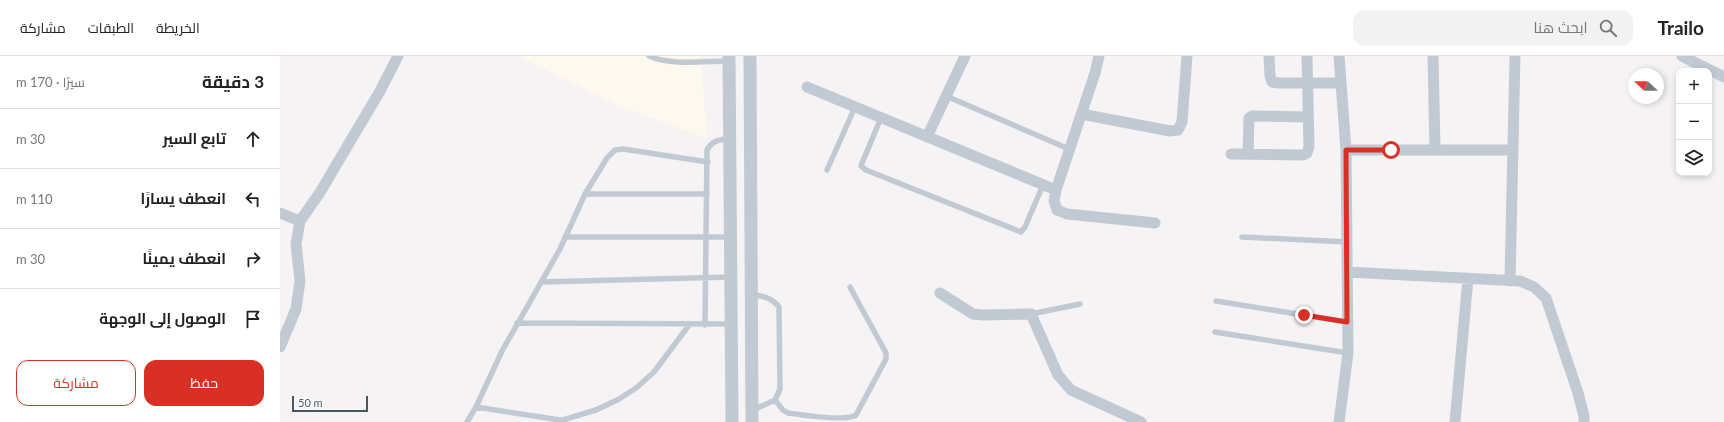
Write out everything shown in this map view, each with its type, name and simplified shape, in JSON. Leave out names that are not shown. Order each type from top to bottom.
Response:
[{"type":"street","points":[[280,348],[296,309],[300,281],[296,244],[300,220],[319,194],[380,91],[398,56]]},
{"type":"street","points":[[750,56],[752,416]]},
{"type":"street","points":[[927,137],[965,56]]},
{"type":"street","points":[[1099,56],[1056,190],[1054,201],[1057,210],[1067,214],[1155,224]]},
{"type":"street","points":[[1081,114],[1170,131],[1178,130],[1182,122],[1187,56]]},
{"type":"street","points":[[1269,56],[1270,76],[1272,82],[1341,83]]},
{"type":"street","points":[[1231,154],[1303,155],[1307,153],[1309,147],[1307,56]]},
{"type":"street","points":[[1338,422],[1348,353],[1346,150],[1339,56]]},
{"type":"street","points":[[1433,56],[1435,150]]},
{"type":"street","points":[[1510,281],[1515,56]]},
{"type":"street","points":[[1682,56],[1724,78]]},
{"type":"street","points":[[729,58],[732,422]]},
{"type":"street","points":[[807,87],[1056,190]]},
{"type":"street","points":[[1248,154],[1249,118],[1252,116],[1308,117]]},
{"type":"street","points":[[1346,150],[1513,150]]},
{"type":"street","points":[[280,213],[300,220]]},
{"type":"street","points":[[1347,272],[1520,281],[1534,287],[1546,298],[1578,393],[1584,416],[1584,422]]},
{"type":"street","points":[[1455,422],[1468,278]]},
{"type":"street","points":[[940,294],[973,314],[1031,314],[1058,375],[1071,390],[1141,422]]},
{"type":"lane","points":[[649,56],[656,59],[670,61],[729,58]]},
{"type":"lane","points":[[946,96],[1069,149]]},
{"type":"lane","points":[[827,170],[855,107]]},
{"type":"lane","points":[[881,118],[862,163],[862,166],[866,170],[1021,232],[1025,227],[1043,184]]},
{"type":"lane","points":[[705,325],[708,150],[710,144],[715,141],[730,138]]},
{"type":"lane","points":[[467,422],[476,407],[502,351],[565,237],[585,194],[607,158],[615,150],[623,149],[708,162]]},
{"type":"lane","points":[[585,194],[707,194]]},
{"type":"lane","points":[[565,237],[731,237]]},
{"type":"lane","points":[[1242,238],[1347,242]]},
{"type":"lane","points":[[541,282],[731,277]]},
{"type":"lane","points":[[775,400],[783,410],[788,413],[843,418],[852,418],[856,415],[886,359],[886,353],[850,287]]},
{"type":"lane","points":[[752,294],[770,299],[779,307],[780,389],[775,400],[752,416]]},
{"type":"lane","points":[[1216,302],[1347,322]]},
{"type":"lane","points":[[1031,314],[1080,304]]},
{"type":"lane","points":[[517,323],[732,324]]},
{"type":"lane","points":[[476,407],[558,421],[596,410],[619,399],[636,388],[654,372],[689,325]]},
{"type":"lane","points":[[1216,332],[1348,353]]},
{"type":"shaded area","points":[[518,56],[701,56],[707,138],[624,108]]},
{"type":"route","points":[[1304,315],[1347,322],[1346,150],[1391,150]]}]
